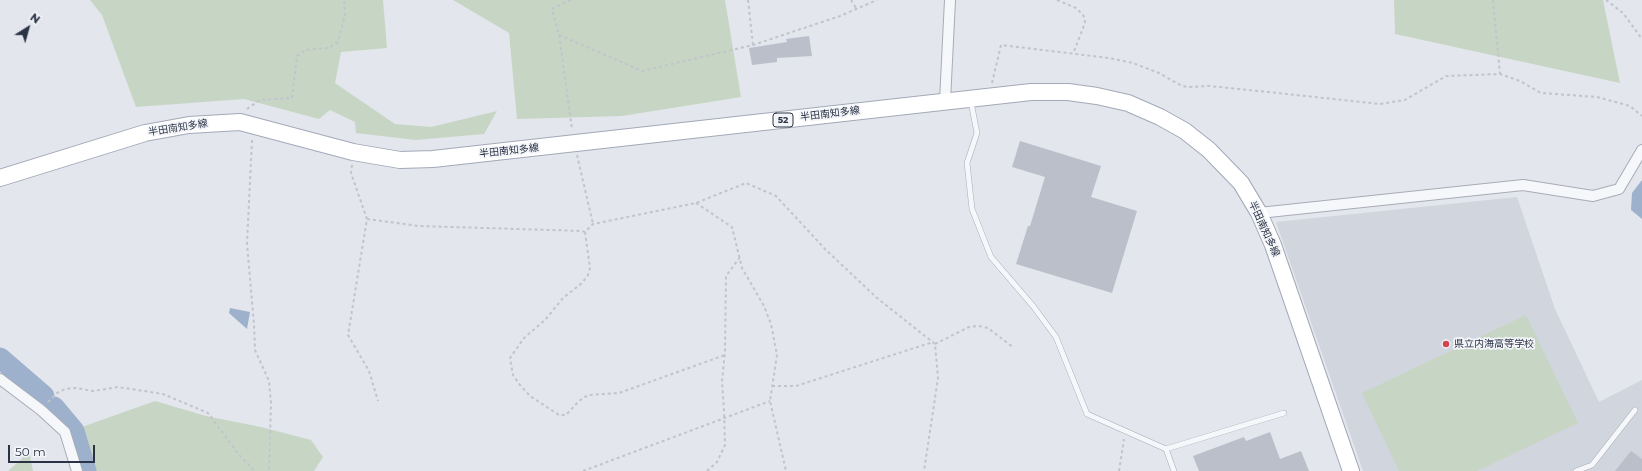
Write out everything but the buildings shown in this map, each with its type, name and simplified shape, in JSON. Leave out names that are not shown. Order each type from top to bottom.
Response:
[{"type":"main road","name":"半田南知多線","points":[[0,178],[145,133],[189,125],[247,123],[353,152],[400,160],[434,159],[1031,92],[1068,92],[1097,96],[1128,103],[1160,117],[1179,128],[1209,150],[1241,183],[1259,213],[1273,245],[1351,471]]},
{"type":"street","points":[[946,101],[950,0]]},
{"type":"street","points":[[1259,213],[1523,185],[1593,196],[1619,189],[1642,150]]},
{"type":"street","points":[[0,379],[41,410],[65,432],[77,471]]},
{"type":"lane","points":[[970,99],[977,133],[967,163],[972,209],[991,257],[1033,306],[1056,337],[1087,414],[1166,449],[1284,413]]},
{"type":"lane","points":[[1576,471],[1592,465],[1635,410]]},
{"type":"lane","points":[[1166,449],[1174,471]]},
{"type":"path","points":[[269,471],[272,403],[269,381],[254,350],[254,325],[247,243],[251,145],[244,110],[260,100],[292,98],[297,56],[305,50],[329,48],[338,42],[345,15],[344,0]]},
{"type":"path","points":[[571,0],[552,9],[559,35],[574,144],[593,224]]},
{"type":"path","points":[[748,0],[753,45]]},
{"type":"path","points":[[851,0],[856,8]]},
{"type":"path","points":[[559,35],[642,71],[753,45],[840,16],[877,0]]},
{"type":"path","points":[[1057,0],[1076,8],[1085,19],[1074,54]]},
{"type":"path","points":[[1492,0],[1500,74]]},
{"type":"path","points":[[1606,0],[1623,13],[1642,39]]},
{"type":"path","points":[[990,96],[1001,45],[1133,63],[1159,73],[1182,86],[1188,87],[1209,86],[1380,104],[1406,100],[1446,76],[1500,74],[1520,81],[1541,93],[1597,97],[1630,106],[1642,116]]},
{"type":"path","points":[[353,152],[351,173],[367,219],[348,335],[369,371],[378,402]]},
{"type":"path","points":[[584,232],[593,224],[696,203],[746,183],[776,196],[824,249],[877,298],[932,340],[935,344],[938,378],[924,471]]},
{"type":"path","points":[[696,203],[732,227],[742,268],[764,306],[771,324],[777,355],[770,402],[786,471]]},
{"type":"path","points":[[367,219],[418,226],[584,232]]},
{"type":"path","points":[[584,232],[590,268],[588,275],[582,283],[563,298],[545,320],[524,338],[510,358],[514,375],[520,386],[530,396],[559,415],[566,415],[579,401],[588,395],[619,393],[725,355]]},
{"type":"path","points":[[707,471],[717,462],[724,445],[722,381],[725,355],[726,276],[740,257]]},
{"type":"path","points":[[935,344],[969,327],[979,326],[988,328],[1014,348]]},
{"type":"path","points":[[772,386],[796,386],[930,343],[932,340]]},
{"type":"path","points":[[41,410],[57,393],[65,389],[76,388],[93,391],[118,387],[163,394],[208,413],[240,456],[255,471]]},
{"type":"path","points":[[583,471],[770,402]]},
{"type":"path","points":[[1119,471],[1122,446],[1126,431]]},
{"type":"shaded area","name":"県立内海高等学校","points":[[1517,197],[1555,309],[1599,402],[1642,380],[1642,471],[1363,471],[1276,222]]},
{"type":"green space","points":[[90,0],[383,0],[387,48],[341,52],[335,83],[395,124],[431,127],[497,111],[484,134],[416,140],[356,133],[355,122],[330,110],[319,119],[244,99],[136,107],[102,15]]},
{"type":"green space","points":[[453,0],[725,0],[741,97],[622,116],[517,119],[509,33]]},
{"type":"green space","points":[[1394,0],[1603,0],[1620,83],[1395,34]]},
{"type":"green space","points":[[1526,315],[1578,423],[1477,471],[1399,471],[1362,393]]},
{"type":"green space","points":[[155,401],[206,416],[261,427],[311,440],[323,457],[314,471],[92,471],[79,428]]},
{"type":"green space","points":[[29,452],[33,471],[8,471]]},
{"type":"water","points":[[1642,180],[1642,219],[1631,210],[1632,193]]},
{"type":"water","points":[[230,308],[250,312],[247,329],[229,313]]},
{"type":"waterway","points":[[0,358],[44,396]]},
{"type":"waterway","points":[[54,407],[74,431],[86,471]]},
{"type":"place","name":"県立内海高等学校","points":[[1446,344]]}]
